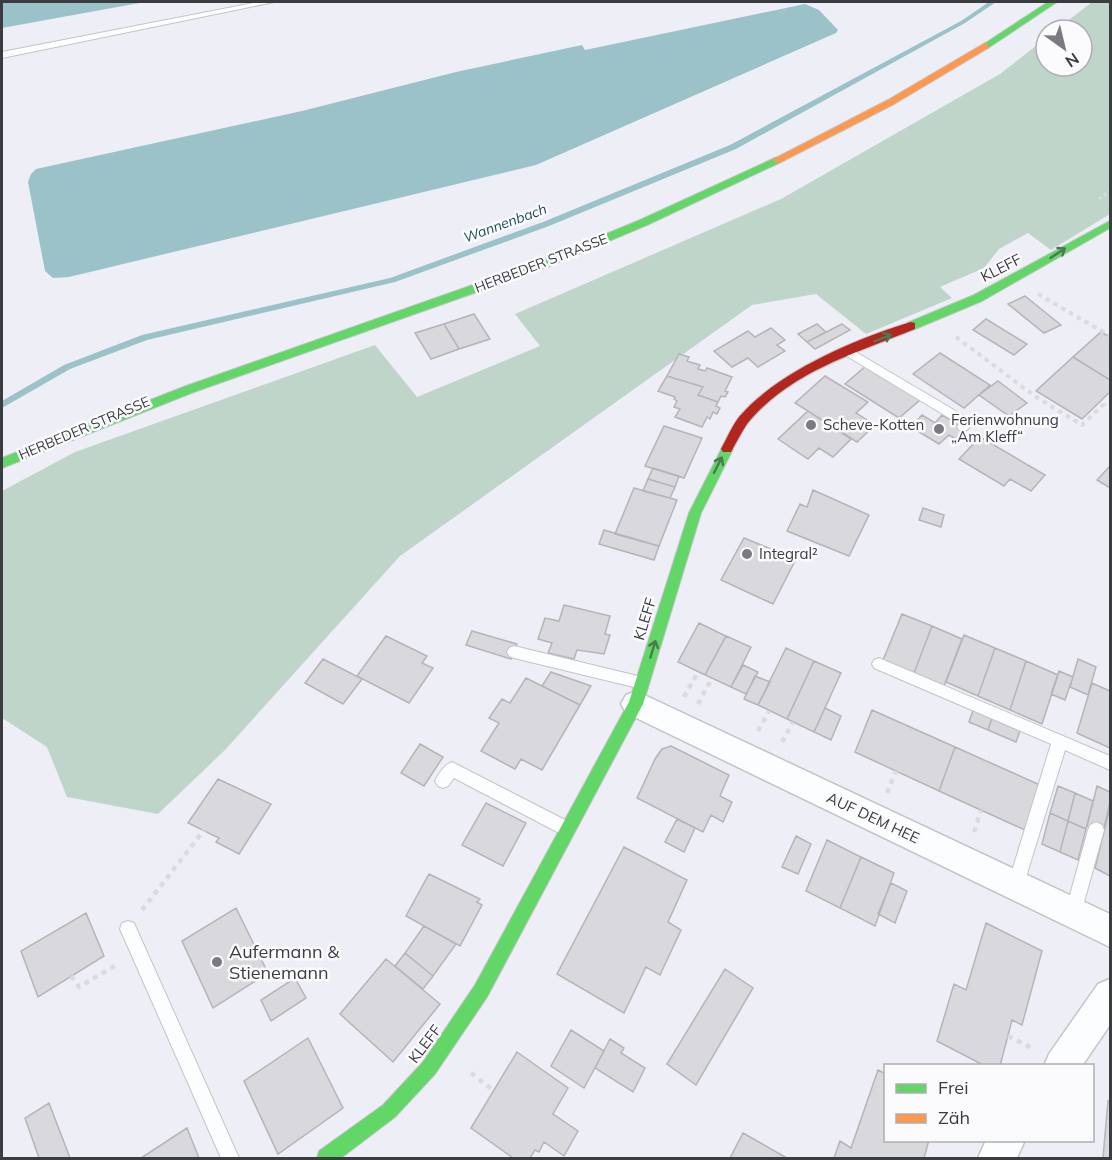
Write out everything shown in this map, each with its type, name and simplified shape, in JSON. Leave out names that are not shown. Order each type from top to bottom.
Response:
[{"type":"main road","name":"HERBEDER STRASSE","points":[[2,463],[138,404],[481,288],[643,223],[770,164],[898,97],[972,55],[1053,2]]},
{"type":"main road","name":"KLEFF","points":[[326,1158],[389,1111],[429,1068],[481,991],[639,694],[695,513],[720,460],[744,420],[780,386],[806,370],[932,319],[1015,280],[1110,224]]},
{"type":"street","name":"AUF DEM HEE","points":[[639,694],[1072,913],[1110,930]]},
{"type":"street","points":[[1062,1064],[1110,996]]},
{"type":"street","points":[[996,1158],[1006,1142]]},
{"type":"lane","points":[[2,55],[270,2]]},
{"type":"lane","points":[[849,352],[967,423],[963,428]]},
{"type":"lane","points":[[514,651],[639,694]]},
{"type":"lane","points":[[879,664],[1110,763]]},
{"type":"lane","points":[[1016,884],[1060,741]]},
{"type":"lane","points":[[443,781],[452,769],[567,830]]},
{"type":"lane","points":[[1072,913],[1096,830]]},
{"type":"lane","points":[[128,929],[230,1158]]},
{"type":"path","points":[[1015,280],[1110,336]]},
{"type":"path","points":[[932,319],[1036,397],[1082,424],[1104,404],[1101,401]]},
{"type":"path","points":[[128,929],[204,830]]},
{"type":"path","points":[[72,976],[79,987],[138,952]]},
{"type":"green space","points":[[1092,2],[1110,2],[1110,214],[1051,250],[1028,233],[999,249],[984,268],[940,287],[952,298],[866,334],[816,294],[752,305],[400,556],[225,750],[158,814],[67,797],[47,747],[2,718],[2,491],[75,452],[375,345],[417,397],[540,346],[515,314],[781,199],[1000,74],[1034,47],[1034,78],[1094,78],[1094,18],[1071,18]]},
{"type":"water","points":[[2,2],[145,2],[2,28]]},
{"type":"water","points":[[805,4],[819,10],[838,30],[836,33],[536,165],[69,277],[53,278],[45,271],[28,182],[36,169],[302,111],[456,72],[582,45],[585,50]]},
{"type":"building","points":[[1025,296],[1061,325],[1044,333],[1008,304]]},
{"type":"building","points":[[474,314],[490,339],[459,349],[444,324]]},
{"type":"building","points":[[986,319],[1027,344],[1014,355],[973,330]]},
{"type":"building","points":[[444,324],[459,349],[431,359],[415,333]]},
{"type":"building","points":[[817,324],[826,332],[807,342],[798,334]]},
{"type":"building","points":[[842,324],[850,330],[815,349],[807,342]]},
{"type":"building","points":[[771,328],[785,340],[777,345],[785,351],[758,367],[748,358],[732,367],[714,351],[748,331],[755,337]]},
{"type":"building","points":[[1101,332],[1110,337],[1110,380],[1073,357]]},
{"type":"building","points":[[940,353],[990,385],[964,408],[913,374]]},
{"type":"building","points":[[679,354],[689,357],[687,361],[700,365],[698,369],[705,371],[707,368],[732,377],[725,391],[728,392],[725,397],[721,396],[718,402],[698,395],[703,387],[667,376]]},
{"type":"building","points":[[1073,357],[1110,380],[1110,392],[1082,419],[1036,391]]},
{"type":"building","points":[[866,366],[920,400],[899,418],[845,384]]},
{"type":"building","points":[[667,376],[703,387],[698,395],[718,402],[716,406],[720,408],[717,414],[713,412],[710,419],[707,417],[702,427],[675,417],[680,409],[674,407],[677,401],[675,397],[658,391]]},
{"type":"building","points":[[825,376],[868,402],[856,413],[875,425],[857,442],[795,403]]},
{"type":"building","points":[[998,381],[1027,403],[1009,416],[979,395]]},
{"type":"building","name":"Scheve-Kotten","points":[[808,411],[851,439],[833,457],[819,448],[808,459],[778,439]]},
{"type":"building","name":"Ferienwohnung „Am Kleff“","points":[[922,415],[935,423],[942,415],[967,430],[957,440],[949,435],[939,444],[911,427]]},
{"type":"building","points":[[664,426],[702,438],[684,478],[645,466]]},
{"type":"building","points":[[980,437],[1045,475],[1031,491],[1010,479],[1004,486],[959,459]]},
{"type":"building","points":[[1110,466],[1110,488],[1097,480]]},
{"type":"building","points":[[653,468],[679,476],[675,487],[648,479]]},
{"type":"building","points":[[648,479],[675,487],[670,498],[643,491]]},
{"type":"building","points":[[634,488],[677,500],[659,546],[615,534]]},
{"type":"building","points":[[813,490],[869,515],[849,556],[787,531],[800,504],[807,507]]},
{"type":"building","points":[[923,508],[944,515],[941,527],[919,520]]},
{"type":"building","points":[[604,530],[659,546],[654,560],[599,544]]},
{"type":"building","points":[[744,538],[796,559],[773,604],[721,580]]},
{"type":"building","points":[[564,605],[610,616],[605,634],[610,635],[604,654],[577,650],[574,659],[548,653],[552,643],[538,639],[545,618],[559,621]]},
{"type":"building","points":[[902,614],[932,626],[914,673],[883,660]]},
{"type":"building","points":[[699,623],[726,636],[705,675],[678,662]]},
{"type":"building","points":[[932,626],[962,639],[944,686],[914,673]]},
{"type":"building","points":[[472,631],[517,644],[511,659],[466,645]]},
{"type":"building","points":[[964,635],[995,648],[978,696],[946,682]]},
{"type":"building","points":[[386,636],[427,656],[422,663],[433,668],[409,703],[357,676]]},
{"type":"building","points":[[726,636],[751,647],[731,687],[705,675]]},
{"type":"building","points":[[786,648],[814,661],[787,719],[758,705]]},
{"type":"building","points":[[995,648],[1026,661],[1010,710],[978,696]]},
{"type":"building","points":[[323,659],[362,679],[343,704],[305,683]]},
{"type":"building","points":[[1078,659],[1096,667],[1088,695],[1070,687]]},
{"type":"building","points":[[814,661],[841,673],[814,732],[787,719]]},
{"type":"building","points":[[1026,661],[1058,675],[1042,724],[1010,710]]},
{"type":"building","points":[[743,665],[758,672],[746,694],[731,687]]},
{"type":"building","points":[[1059,671],[1073,677],[1065,700],[1051,694]]},
{"type":"building","points":[[551,672],[591,686],[580,705],[542,686]]},
{"type":"building","points":[[755,676],[770,682],[758,705],[744,699]]},
{"type":"building","points":[[526,678],[580,705],[542,770],[521,759],[515,769],[481,751],[499,723],[489,718],[502,699],[510,703]]},
{"type":"building","points":[[1092,683],[1110,691],[1110,748],[1077,733]]},
{"type":"building","points":[[825,708],[841,716],[831,740],[814,732]]},
{"type":"building","points":[[872,710],[955,747],[939,791],[855,752]]},
{"type":"building","points":[[973,710],[992,718],[988,730],[969,722]]},
{"type":"building","points":[[992,718],[1020,731],[1016,742],[988,730]]},
{"type":"building","points":[[420,744],[443,757],[424,786],[401,773]]},
{"type":"building","points":[[671,746],[729,775],[720,796],[732,802],[723,822],[711,815],[703,832],[637,798],[655,759],[662,749]]},
{"type":"building","points":[[955,747],[1040,785],[1027,831],[939,791]]},
{"type":"building","points":[[218,779],[271,804],[239,854],[216,842],[219,838],[188,823]]},
{"type":"building","points":[[1058,786],[1075,793],[1068,821],[1050,813]]},
{"type":"building","points":[[1097,786],[1110,792],[1103,833],[1087,826]]},
{"type":"building","points":[[1075,793],[1093,801],[1086,829],[1068,821]]},
{"type":"building","points":[[486,803],[526,823],[503,866],[462,845]]},
{"type":"building","points":[[1110,811],[1110,876],[1095,868]]},
{"type":"building","points":[[1050,813],[1068,821],[1060,852],[1042,844]]},
{"type":"building","points":[[677,819],[695,828],[684,852],[665,842]]},
{"type":"building","points":[[1068,821],[1086,829],[1078,860],[1060,852]]},
{"type":"building","points":[[796,836],[811,844],[798,874],[782,867]]},
{"type":"building","points":[[827,840],[861,857],[840,908],[806,891]]},
{"type":"building","points":[[624,847],[687,880],[668,922],[681,930],[660,975],[646,967],[624,1013],[557,974]]},
{"type":"building","points":[[861,857],[894,873],[875,926],[840,908]]},
{"type":"building","points":[[429,874],[480,899],[477,902],[482,905],[460,946],[406,916]]},
{"type":"building","points":[[891,883],[907,891],[895,923],[878,914]]},
{"type":"building","points":[[236,908],[268,973],[213,1008],[182,941]]},
{"type":"building","points":[[86,913],[104,956],[38,997],[21,951]]},
{"type":"building","points":[[986,923],[1042,951],[1022,1025],[1012,1020],[1001,1064],[981,1064],[937,1041],[954,984],[966,990]]},
{"type":"building","points":[[424,926],[456,944],[433,976],[405,953]]},
{"type":"building","points":[[405,953],[433,976],[423,989],[395,966]]},
{"type":"building","points":[[386,959],[440,1004],[393,1062],[340,1014]]},
{"type":"building","points":[[725,969],[753,988],[696,1085],[667,1064]]},
{"type":"building","points":[[295,978],[306,998],[271,1021],[261,1000]]},
{"type":"building","points":[[571,1030],[604,1051],[584,1088],[551,1066]]},
{"type":"building","points":[[308,1038],[343,1108],[278,1154],[244,1081]]},
{"type":"building","points":[[610,1039],[624,1048],[621,1053],[645,1068],[633,1092],[595,1068]]},
{"type":"building","points":[[517,1052],[568,1088],[553,1114],[578,1131],[564,1156],[544,1142],[539,1152],[535,1150],[530,1158],[513,1158],[471,1128]]},
{"type":"building","points":[[878,1070],[884,1073],[884,1142],[928,1142],[924,1158],[834,1158],[840,1141],[851,1148]]},
{"type":"building","points":[[1108,1101],[1110,1102],[1110,1158],[1103,1158]]},
{"type":"building","points":[[49,1103],[70,1158],[39,1158],[25,1118]]},
{"type":"building","points":[[187,1128],[199,1158],[141,1158]]},
{"type":"building","points":[[743,1133],[787,1158],[730,1158]]},
{"type":"waterway","name":"Wannenbach","points":[[2,405],[67,367],[145,337],[392,280],[546,224],[733,147],[963,22],[993,2]]},
{"type":"traffic: fast","points":[[985,46],[1053,2]]},
{"type":"traffic: fast","points":[[2,463],[127,412],[541,265],[644,222],[777,160]]},
{"type":"traffic: fast","points":[[911,326],[978,298],[1110,224]]},
{"type":"traffic: fast","points":[[326,1158],[389,1111],[429,1068],[481,991],[636,704],[695,513],[727,449]]},
{"type":"traffic: slow","points":[[777,160],[891,102],[985,46]]},
{"type":"traffic: jam","points":[[727,449],[743,421],[759,403],[778,388],[821,363],[911,326]]},
{"type":"place","name":"Scheve-Kotten","points":[[811,425]]},
{"type":"place","name":"Ferienwohnung „Am Kleff“","points":[[939,429]]},
{"type":"place","name":"Integral²","points":[[747,554]]},
{"type":"place","name":"Aufermann & Stienemann","points":[[217,962]]}]
